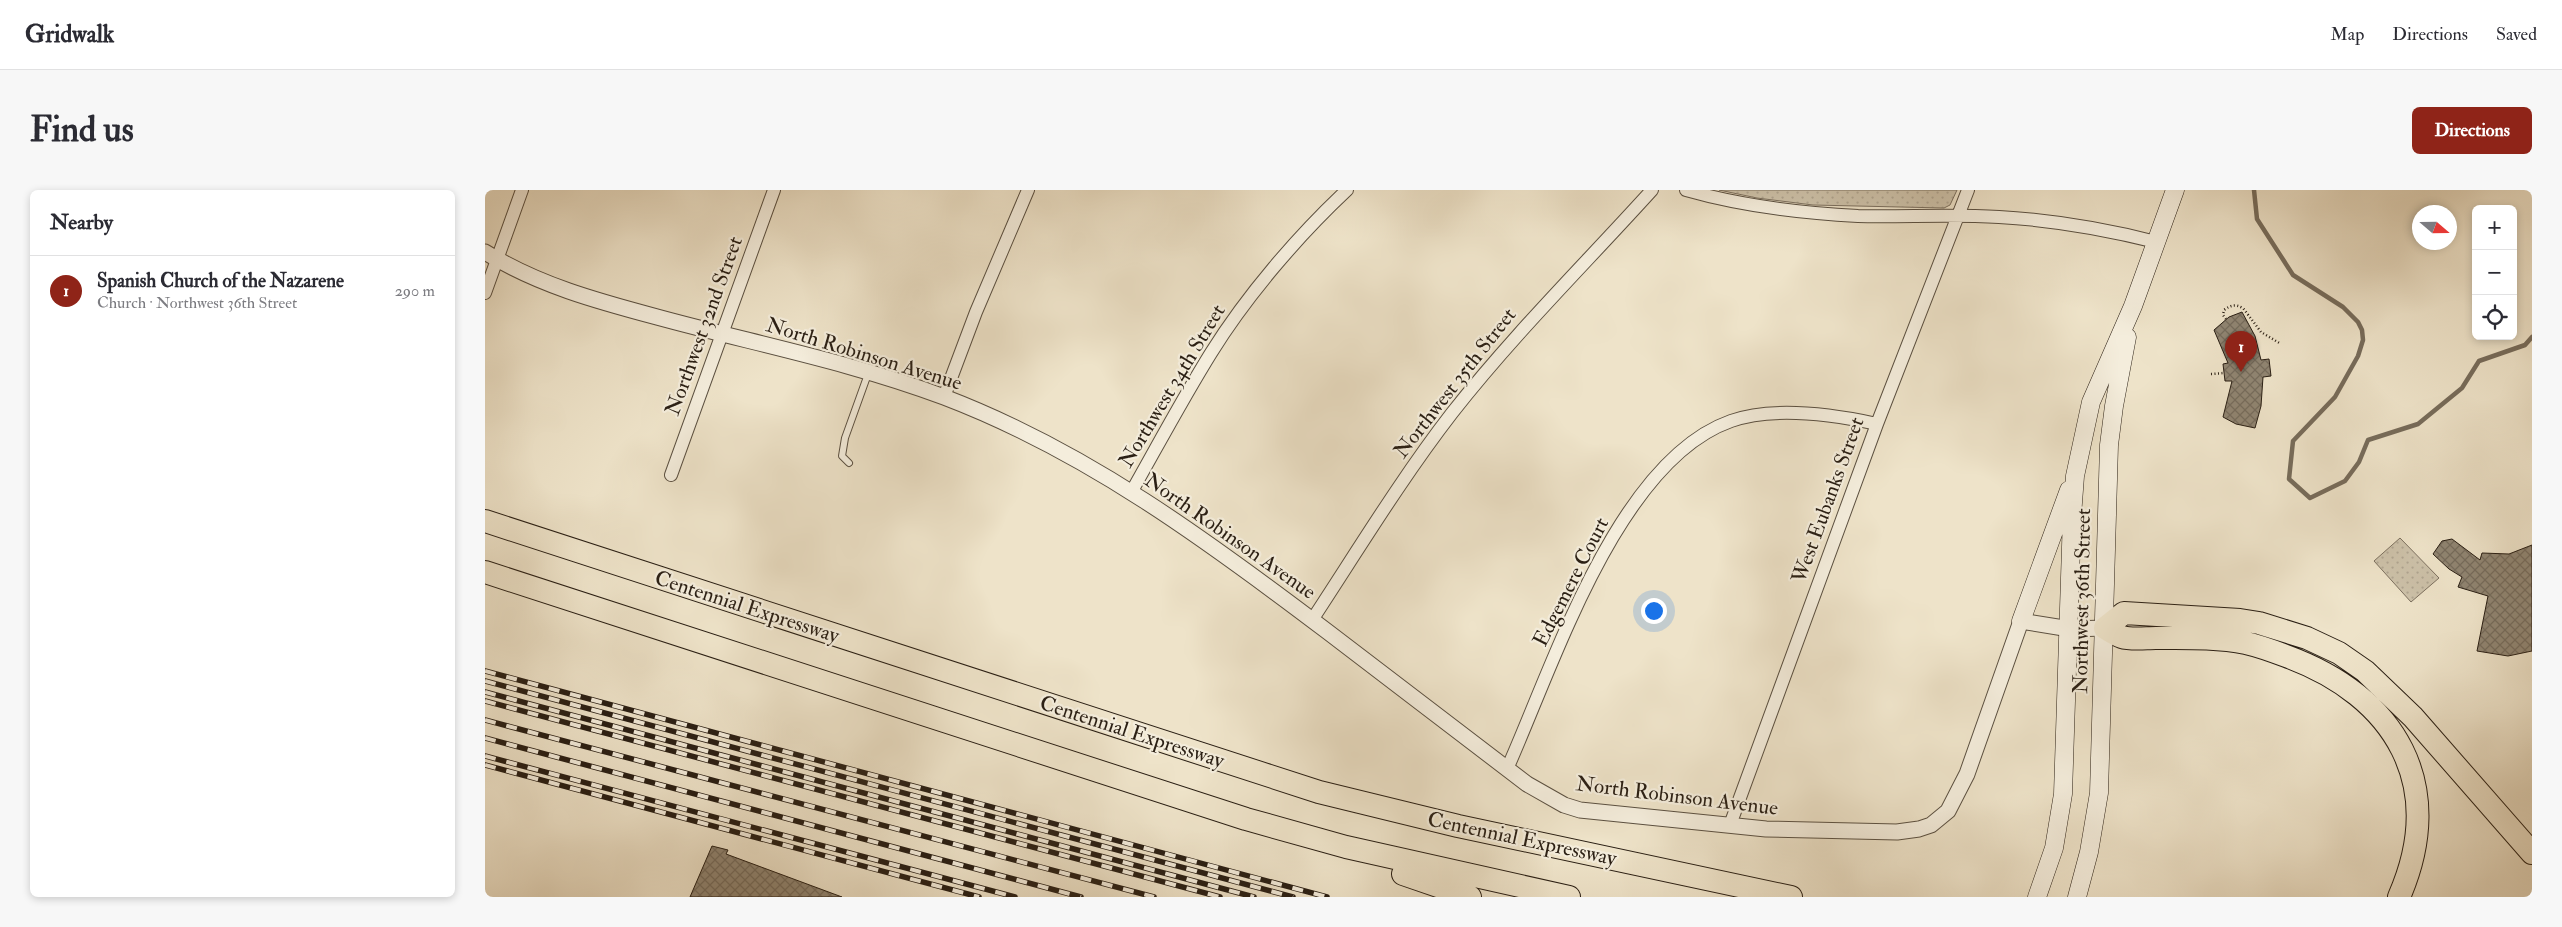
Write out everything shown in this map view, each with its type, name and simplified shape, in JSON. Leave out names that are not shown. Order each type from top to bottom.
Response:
[{"type":"highway","name":"Centennial Expressway","points":[[485,521],[1319,792],[1458,826],[1791,897]]},
{"type":"highway","points":[[485,572],[1246,819],[1470,897]]},
{"type":"highway","points":[[2399,897],[2414,859],[2417,839],[2417,800],[2412,775],[2393,732],[2376,711],[2356,692],[2306,663],[2246,643],[2204,638],[2123,638],[2105,628],[2125,614],[2240,620],[2279,628],[2339,653],[2365,671],[2413,717],[2532,853]]},
{"type":"highway","points":[[1246,819],[1346,847],[1569,897]]},
{"type":"main road","name":"Northwest 36th Street","points":[[2037,897],[2054,848],[2063,794],[2075,476],[2083,427],[2091,402],[2133,306],[2175,190]]},
{"type":"main road","name":"Northwest 36th Street","points":[[2077,897],[2089,852],[2099,794],[2109,445],[2114,406],[2133,306]]},
{"type":"main road","points":[[2021,621],[2033,584],[2075,476]]},
{"type":"street","points":[[485,293],[491,256],[523,190]]},
{"type":"street","name":"Northwest 32nd Street","points":[[671,475],[774,190]]},
{"type":"street","points":[[944,397],[976,312],[1028,190]]},
{"type":"street","name":"Northwest 34th Street","points":[[1132,491],[1211,352],[1239,312],[1273,270],[1347,190]]},
{"type":"street","name":"Northwest 35th Street","points":[[1312,620],[1420,457],[1453,412],[1542,305],[1652,190]]},
{"type":"street","points":[[1686,190],[1744,204],[1795,211],[1860,216],[1999,217],[2079,225],[2156,242]]},
{"type":"street","name":"West Eubanks Street","points":[[1730,825],[1877,424],[1968,190]]},
{"type":"street","name":"North Robinson Avenue","points":[[491,256],[538,280],[578,295],[869,374],[944,397],[1054,447],[1132,491],[1206,540],[1507,769],[1549,797],[1580,810],[1766,829],[1882,832],[1919,829],[1931,825],[1948,810],[1967,774],[2021,621]]},
{"type":"street","name":"Edgemere Court","points":[[1507,769],[1593,574],[1635,505],[1675,457],[1714,428],[1732,420],[1759,415],[1784,413],[1854,419],[1877,424]]},
{"type":"street","points":[[2021,621],[2070,628],[2105,628]]},
{"type":"lane","points":[[849,463],[842,456],[845,438],[869,374]]},
{"type":"path","points":[[2226,319],[2223,315],[2224,310],[2228,306],[2239,305],[2265,336],[2281,344]]},
{"type":"path","points":[[2211,374],[2224,373]]},
{"type":"shaded area","points":[[1719,190],[1957,190],[1950,205],[1944,208],[1813,205],[1757,198]]},
{"type":"shaded area","points":[[2400,538],[2439,578],[2411,602],[2374,561]]},
{"type":"building","points":[[2242,312],[2255,336],[2261,360],[2269,359],[2271,376],[2263,377],[2261,406],[2255,428],[2236,424],[2223,417],[2232,381],[2225,381],[2223,364],[2228,363],[2214,330],[2229,317]]},
{"type":"building","points":[[2452,539],[2480,560],[2482,553],[2509,554],[2532,545],[2532,651],[2508,656],[2477,651],[2488,596],[2458,587],[2462,577],[2449,569],[2433,554],[2442,541]]},
{"type":"building","points":[[712,846],[728,850],[726,854],[842,897],[690,897]]},
{"type":"waterway","points":[[2254,190],[2257,219],[2293,275],[2343,307],[2358,322],[2362,330],[2363,340],[2358,356],[2335,397],[2293,441],[2289,479],[2310,498],[2345,481],[2359,462],[2368,440],[2418,424],[2462,388],[2479,361],[2525,345],[2532,337]]},
{"type":"railway","points":[[485,671],[1327,897]]},
{"type":"railway","points":[[485,681],[1293,897]]},
{"type":"railway","points":[[485,692],[1254,897]]},
{"type":"railway","points":[[485,701],[1220,897]]},
{"type":"railway","points":[[485,720],[1154,897]]},
{"type":"railway","points":[[485,738],[1081,897]]},
{"type":"railway","points":[[485,756],[1015,897]]},
{"type":"railway","points":[[485,765],[979,897]]},
{"type":"place","name":"Spanish Church of the Nazarene","points":[[2241,372]]}]
